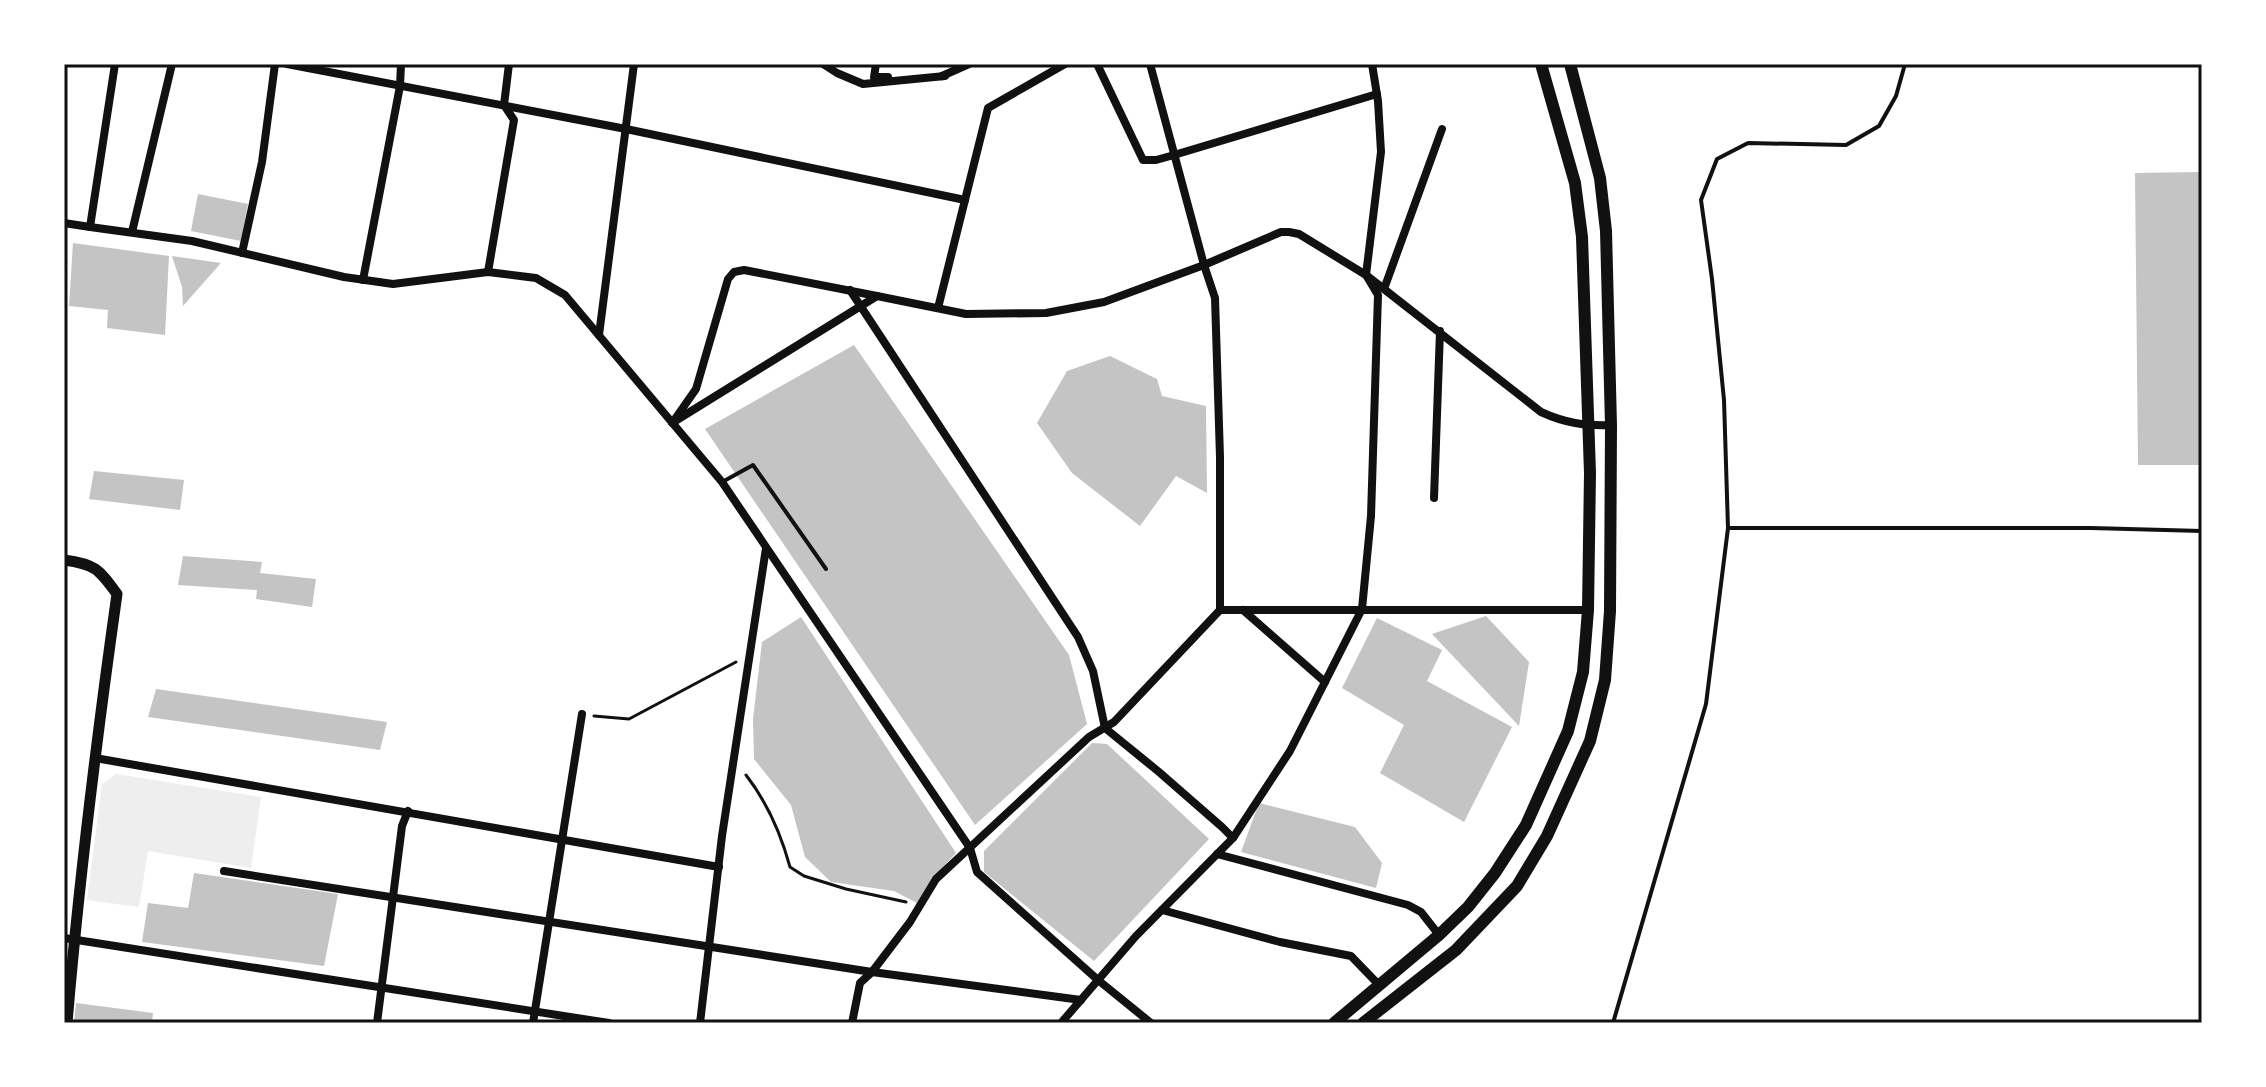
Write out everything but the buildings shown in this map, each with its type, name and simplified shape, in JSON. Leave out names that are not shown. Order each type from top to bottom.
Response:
[{"type":"main road","points":[[1334,1023],[1439,935],[1468,907],[1495,873],[1526,825],[1568,731],[1583,672],[1588,610],[1588,426],[1582,237],[1575,183],[1541,64]]},
{"type":"main road","points":[[1363,1023],[1456,950],[1517,886],[1547,836],[1590,741],[1605,680],[1610,611],[1611,425],[1606,231],[1600,178],[1570,64]]},
{"type":"street","points":[[90,227],[115,64]]},
{"type":"street","points":[[132,232],[172,64]]},
{"type":"street","points":[[242,253],[262,162],[275,64]]},
{"type":"street","points":[[287,64],[626,129],[965,200]]},
{"type":"street","points":[[363,280],[400,86],[401,64]]},
{"type":"street","points":[[488,272],[514,120],[504,105],[509,64]]},
{"type":"street","points":[[599,335],[634,64]]},
{"type":"street","points":[[823,64],[863,84],[945,76],[969,64]]},
{"type":"street","points":[[876,64],[874,77],[945,76]]},
{"type":"street","points":[[938,308],[988,108],[1065,64]]},
{"type":"street","points":[[1097,64],[1143,160],[1174,155],[1377,94]]},
{"type":"street","points":[[852,1023],[860,983],[872,972],[917,911],[936,879],[1089,737],[1114,722],[1220,610],[1220,457],[1215,298],[1150,64]]},
{"type":"street","points":[[1061,1023],[1136,936],[1233,838],[1290,751],[1362,609],[1371,516],[1378,295],[1366,275],[1381,152],[1372,64]]},
{"type":"street","points":[[1384,289],[1442,129]]},
{"type":"street","points":[[64,223],[192,241],[363,280],[393,284],[488,272],[536,278],[565,295],[722,482],[970,848],[977,872],[1151,1023]]},
{"type":"street","points":[[672,423],[696,389],[728,279],[734,272],[744,270],[966,314],[1046,313],[1104,302],[1204,265],[1262,238],[1289,232],[1299,234],[1366,275],[1541,412],[1562,422],[1588,426],[1611,425]]},
{"type":"street","points":[[850,290],[1078,637],[1093,671],[1105,728],[1233,838]]},
{"type":"street","points":[[672,423],[877,296]]},
{"type":"street","points":[[1434,498],[1440,331]]},
{"type":"street","points":[[700,1023],[719,867],[766,548]]},
{"type":"street","points":[[64,560],[100,570],[117,594],[69,939],[67,1023]]},
{"type":"street","points":[[1220,610],[1588,610]]},
{"type":"street","points":[[1243,610],[1325,682]]},
{"type":"street","points":[[533,1023],[582,714]]},
{"type":"street","points":[[95,758],[719,867]]},
{"type":"street","points":[[377,1023],[402,826],[408,811]]},
{"type":"street","points":[[1217,854],[1408,905],[1421,912],[1439,935]]},
{"type":"street","points":[[224,871],[872,972],[1081,1000]]},
{"type":"street","points":[[1162,910],[1280,942],[1351,956],[1380,986]]},
{"type":"street","points":[[69,939],[609,1023]]},
{"type":"lane","points":[[1613,1023],[1706,704],[1728,528],[1724,400],[1701,200],[1717,159],[1748,143],[1846,145],[1879,126],[1896,96],[1905,64]]},
{"type":"lane","points":[[722,482],[753,465],[826,569]]},
{"type":"lane","points":[[1728,528],[2202,531]]},
{"type":"path","points":[[582,714],[629,719],[750,654]]},
{"type":"path","points":[[734,760],[762,795],[784,844],[790,867],[804,876],[846,889],[904,900],[917,911]]},
{"type":"shaded area","points":[[116,774],[261,797],[251,868],[148,851],[139,907],[87,900],[102,784]]}]
